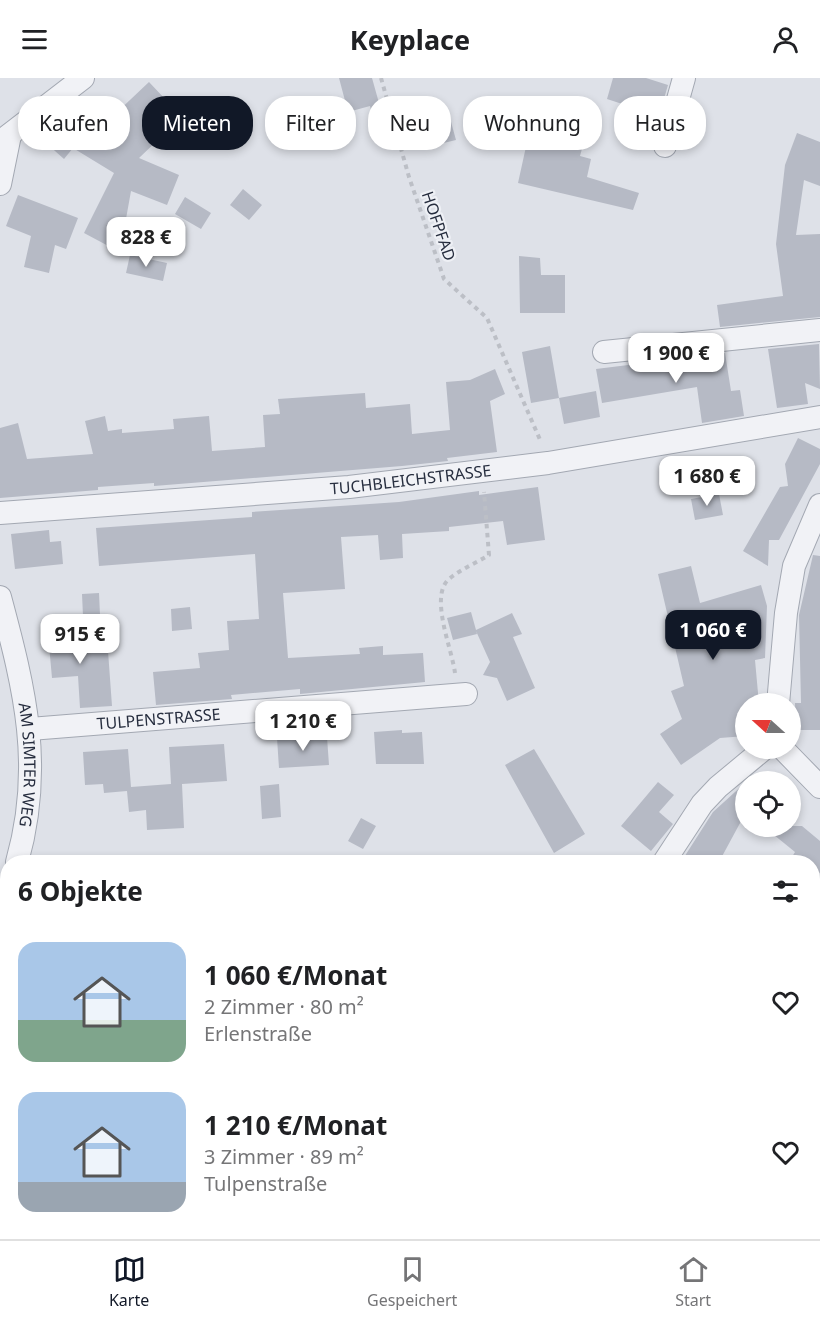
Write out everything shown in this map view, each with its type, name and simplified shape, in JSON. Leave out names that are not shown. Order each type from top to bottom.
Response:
[{"type":"street","points":[[0,184],[5,139],[83,78]]},
{"type":"street","points":[[679,96],[684,78]]},
{"type":"street","points":[[604,352],[820,330]]},
{"type":"street","name":"TUCHBLEICHSTRASSE","points":[[0,513],[350,487],[548,463],[820,417]]},
{"type":"street","points":[[779,693],[786,613],[794,567],[820,505]]},
{"type":"street","name":"AM SIMTER WEG","points":[[0,597],[25,695],[30,729],[28,806],[19,855]]},
{"type":"street","name":"TULPENSTRASSE","points":[[30,729],[461,694]]},
{"type":"street","points":[[669,855],[710,795],[752,759]]},
{"type":"street","points":[[793,759],[820,787]]},
{"type":"path","name":"HOFPFAD","points":[[381,78],[409,177],[444,279],[487,318],[548,463]]},
{"type":"path","points":[[461,694],[440,604],[441,588],[448,580],[489,555],[483,471]]},
{"type":"building","points":[[339,78],[372,78],[377,96],[368,96],[368,107],[356,110],[356,96],[344,96]]},
{"type":"building","points":[[613,78],[646,78],[668,85],[665,96],[614,96],[614,101],[607,99]]},
{"type":"building","points":[[149,82],[162,96],[142,96],[142,150],[147,150],[139,158],[179,175],[167,205],[131,191],[124,230],[114,249],[84,233],[114,173],[76,150],[130,150],[130,100]]},
{"type":"building","points":[[451,122],[456,140],[451,141]]},
{"type":"building","points":[[797,133],[820,142],[820,186],[804,180],[796,235],[820,234],[820,317],[720,327],[717,305],[783,296],[776,244],[785,165]]},
{"type":"building","points":[[54,150],[71,150],[64,159]]},
{"type":"building","points":[[525,150],[582,150],[580,156],[591,159],[587,177],[639,193],[633,210],[518,183]]},
{"type":"building","points":[[243,189],[262,205],[249,220],[230,205]]},
{"type":"building","points":[[18,195],[78,218],[66,249],[55,245],[49,273],[24,267],[31,236],[6,226]]},
{"type":"building","points":[[185,197],[211,213],[201,229],[175,214]]},
{"type":"building","points":[[130,255],[167,263],[163,281],[126,273]]},
{"type":"building","points":[[519,256],[540,258],[541,275],[565,275],[565,313],[520,313]]},
{"type":"building","points":[[819,344],[820,389],[805,383],[808,404],[777,408],[768,349]]},
{"type":"building","points":[[550,346],[559,398],[531,403],[522,352]]},
{"type":"building","points":[[725,353],[731,391],[740,390],[744,416],[702,423],[697,387],[602,403],[596,369]]},
{"type":"building","points":[[495,369],[505,394],[490,401],[497,452],[402,466],[154,486],[154,483],[98,487],[98,490],[0,498],[0,428],[18,423],[27,459],[93,454],[85,421],[105,416],[108,431],[122,429],[122,433],[174,429],[173,419],[209,416],[212,451],[265,447],[263,415],[280,414],[278,399],[365,393],[366,408],[410,404],[412,434],[450,430],[446,382],[470,380]]},
{"type":"building","points":[[596,391],[600,417],[564,424],[559,398]]},
{"type":"building","points":[[798,438],[820,449],[820,464],[779,540],[769,540],[768,566],[743,551],[780,487],[788,486],[785,464]]},
{"type":"building","points":[[538,487],[545,540],[507,545],[503,521],[449,527],[449,531],[402,534],[403,558],[380,560],[378,535],[341,537],[345,589],[283,593],[288,658],[360,654],[359,648],[383,646],[383,655],[423,653],[425,682],[300,694],[300,689],[231,695],[232,699],[156,705],[153,672],[200,668],[198,653],[229,650],[227,621],[259,619],[255,554],[99,566],[96,528],[252,517],[252,512],[399,502],[479,491],[479,495]]},
{"type":"building","points":[[719,494],[723,515],[695,520],[691,499]]},
{"type":"building","points":[[49,530],[50,542],[61,541],[63,564],[15,569],[11,534]]},
{"type":"building","points":[[813,555],[820,556],[820,730],[801,730],[799,615]]},
{"type":"building","points":[[691,566],[700,603],[761,585],[767,606],[765,658],[755,660],[758,693],[735,693],[735,737],[720,738],[681,765],[660,734],[682,719],[671,691],[684,686],[658,574]]},
{"type":"building","points":[[99,593],[100,615],[83,616],[82,594]]},
{"type":"building","points":[[190,607],[192,629],[172,631],[171,609]]},
{"type":"building","points":[[471,612],[476,630],[512,613],[522,634],[513,637],[535,688],[507,701],[497,678],[483,675],[490,662],[476,631],[477,634],[453,640],[447,618]]},
{"type":"building","points":[[77,621],[79,653],[108,651],[112,706],[80,708],[78,676],[52,678],[47,623]]},
{"type":"building","points":[[402,730],[402,733],[422,732],[424,764],[376,764],[374,732]]},
{"type":"building","points":[[307,736],[307,739],[327,737],[329,765],[279,768],[277,738]]},
{"type":"building","points":[[224,744],[227,781],[182,784],[184,828],[147,830],[146,810],[129,812],[127,791],[104,793],[103,784],[85,785],[83,752],[128,749],[131,787],[171,784],[169,747]]},
{"type":"building","points":[[534,749],[585,834],[554,853],[505,765]]},
{"type":"building","points":[[658,782],[674,795],[659,812],[673,824],[651,851],[621,826]]},
{"type":"building","points":[[279,784],[281,817],[262,819],[260,786]]},
{"type":"building","points":[[735,792],[735,832],[723,855],[685,855],[713,812]]},
{"type":"building","points":[[361,818],[376,826],[363,849],[348,841]]},
{"type":"building","points":[[802,826],[820,841],[820,855],[793,855],[795,852],[777,837],[801,837]]}]
